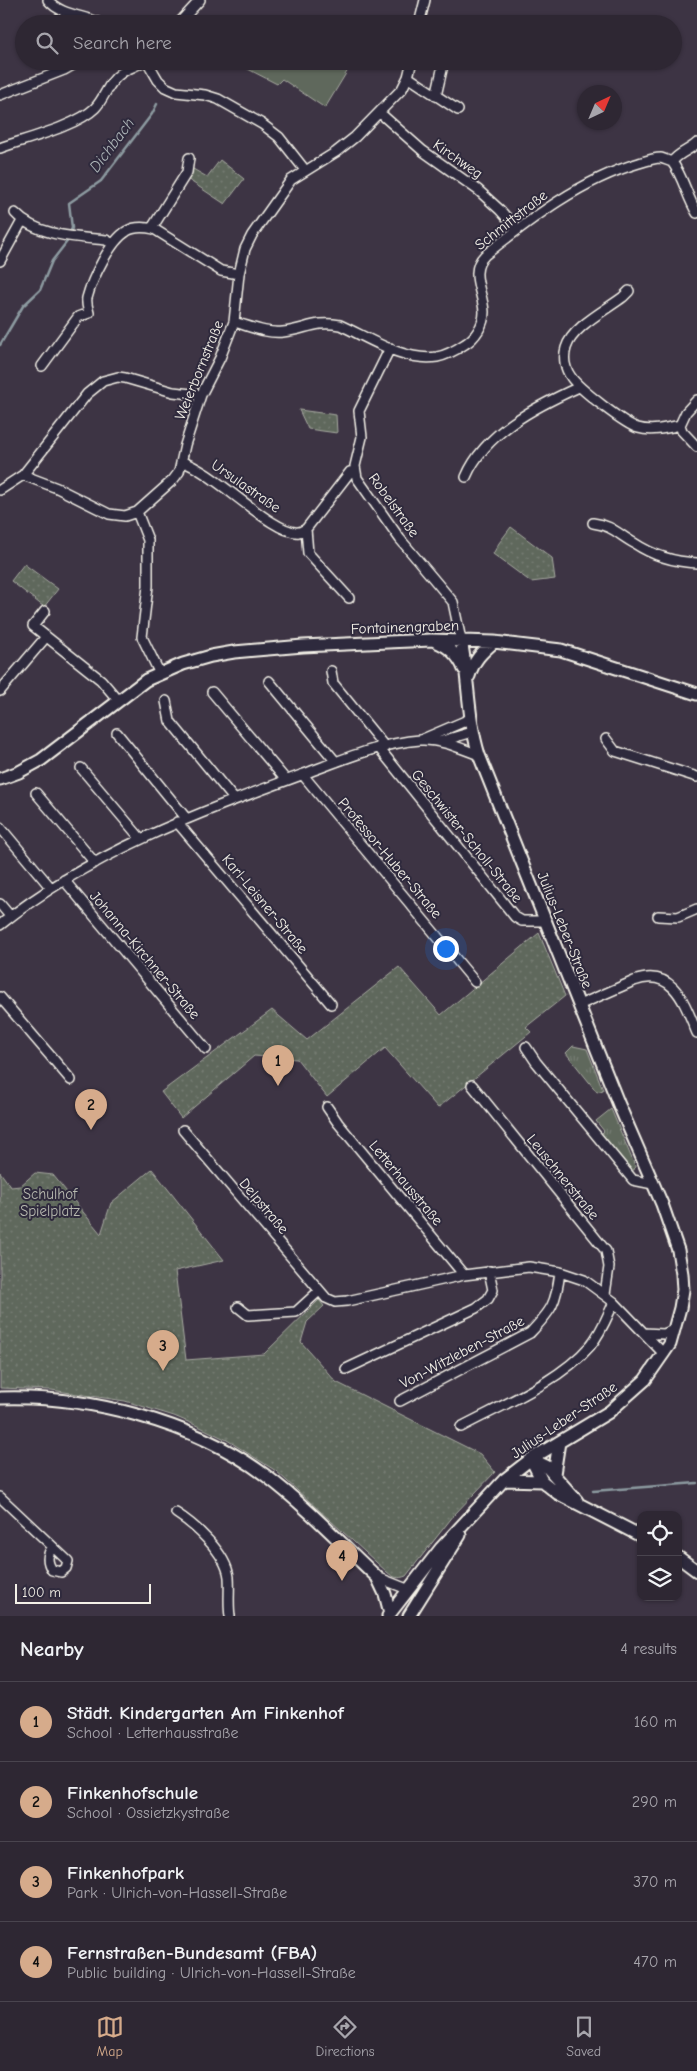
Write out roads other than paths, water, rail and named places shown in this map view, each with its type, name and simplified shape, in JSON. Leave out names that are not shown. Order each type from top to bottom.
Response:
[{"type":"street","points":[[48,0],[68,13],[78,15]]},
{"type":"street","points":[[186,15],[200,0]]},
{"type":"street","points":[[421,15],[425,0]]},
{"type":"street","points":[[0,95],[64,70]]},
{"type":"street","points":[[0,148],[68,124],[88,113],[99,102],[114,79],[125,70]]},
{"type":"street","points":[[152,70],[165,87],[176,92],[205,95],[262,124],[278,137],[305,170]]},
{"type":"street","name":"Weierbornstraße","points":[[137,512],[173,480],[179,472],[185,445],[201,394],[220,358],[234,322],[239,274],[245,249],[252,235],[291,180],[336,152],[380,113],[402,89],[410,70]]},
{"type":"street","points":[[436,96],[442,70]]},
{"type":"street","points":[[408,77],[458,110]]},
{"type":"street","name":"Kirchweg","points":[[380,113],[422,151],[478,190],[518,230]]},
{"type":"street","points":[[697,142],[691,148],[677,154],[672,162],[688,199],[697,213]]},
{"type":"street","points":[[152,228],[187,172],[189,158]]},
{"type":"street","name":"Schmittstraße","points":[[234,322],[281,333],[315,323],[327,322],[340,325],[410,356],[426,358],[452,353],[477,334],[482,324],[484,313],[476,268],[486,254],[562,199],[622,168],[661,158],[672,162]]},
{"type":"street","points":[[15,213],[22,221],[45,231],[106,240],[113,244]]},
{"type":"street","points":[[0,261],[22,221]]},
{"type":"street","points":[[42,366],[78,317],[88,314],[86,300],[96,274],[113,244],[119,237],[132,229],[152,228],[221,271],[239,274]]},
{"type":"street","points":[[629,291],[579,329],[568,342],[564,358],[565,367],[579,387],[635,427],[653,430],[680,425]]},
{"type":"street","name":"Robelstraße","points":[[390,348],[359,411],[362,437],[355,471],[357,478],[400,539],[453,602],[461,640]]},
{"type":"street","points":[[0,490],[23,475],[87,394],[103,380],[118,377],[125,378],[173,392],[201,394]]},
{"type":"street","points":[[466,477],[472,462],[510,425],[550,400],[579,387]]},
{"type":"street","points":[[697,400],[686,412],[680,425],[682,431],[697,447]]},
{"type":"street","name":"Ursulastraße","points":[[182,462],[193,465],[204,472],[263,517],[281,527],[299,532],[306,529]]},
{"type":"street","points":[[349,598],[308,553],[306,529],[350,472],[355,471]]},
{"type":"street","points":[[23,475],[57,488],[109,514],[125,516],[137,512],[148,540],[148,586],[142,637],[160,674]]},
{"type":"street","points":[[593,523],[606,524],[635,544],[657,554],[678,561],[697,562]]},
{"type":"street","points":[[44,611],[33,626],[101,680],[118,700]]},
{"type":"street","points":[[0,692],[46,637]]},
{"type":"street","name":"Fontainengraben","points":[[0,779],[19,772],[41,760],[146,680],[211,656],[234,652],[302,646],[431,640],[494,642],[561,650],[697,694]]},
{"type":"street","name":"Julius-Leber-Straße","points":[[431,640],[445,645],[454,654],[463,666],[467,683]]},
{"type":"street","points":[[454,654],[461,640]]},
{"type":"street","name":"Julius-Leber-Straße","points":[[389,1615],[405,1592],[478,1506],[504,1480],[531,1459],[609,1412],[625,1400],[645,1380],[664,1354],[675,1329],[680,1308],[682,1274],[678,1250],[479,754],[472,732],[466,662],[461,640]]},
{"type":"street","name":"Julius-Leber-Straße","points":[[467,683],[474,662],[480,653],[494,642]]},
{"type":"street","name":"Geschwister-Scholl-Straße","points":[[331,671],[333,683],[515,917],[522,921],[545,921]]},
{"type":"street","points":[[269,681],[336,762]]},
{"type":"street","points":[[212,692],[286,780]]},
{"type":"street","points":[[166,700],[170,721],[234,799]]},
{"type":"street","points":[[0,925],[10,916],[64,880],[141,839],[186,818],[336,762],[382,747],[420,740],[470,719]]},
{"type":"street","points":[[441,741],[472,732]]},
{"type":"street","points":[[117,733],[186,818]]},
{"type":"street","points":[[606,739],[615,751],[697,777]]},
{"type":"street","points":[[420,740],[441,741],[479,754]]},
{"type":"street","points":[[81,768],[141,839]]},
{"type":"street","name":"Professor-Huber-Straße","points":[[303,775],[475,982]]},
{"type":"street","points":[[36,793],[95,863]]},
{"type":"street","name":"Karl-Leisner-Straße","points":[[177,822],[331,1004]]},
{"type":"street","points":[[0,827],[52,888]]},
{"type":"street","name":"Johanna-Kirchner-Straße","points":[[64,880],[206,1049]]},
{"type":"street","points":[[0,904],[10,916]]},
{"type":"street","points":[[658,916],[678,917],[697,909]]},
{"type":"street","points":[[579,1005],[642,978],[652,978],[668,983],[680,994],[697,1033]]},
{"type":"street","points":[[0,997],[71,1080]]},
{"type":"street","points":[[526,1047],[536,1062],[633,1180],[653,1184]]},
{"type":"street","name":"Leuschnerstraße","points":[[472,1085],[606,1251],[609,1267],[605,1294]]},
{"type":"street","name":"Letterhausstraße","points":[[327,1107],[464,1275]]},
{"type":"street","name":"Delpstraße","points":[[183,1130],[322,1295]]},
{"type":"street","points":[[238,1307],[248,1315],[296,1312],[322,1295],[335,1302],[347,1301],[464,1275],[529,1266],[560,1272],[584,1280],[614,1302],[664,1354]]},
{"type":"street","points":[[346,1369],[476,1308],[488,1299],[493,1290],[489,1272]]},
{"type":"street","name":"Von-Witzleben-Straße","points":[[400,1401],[530,1334],[546,1316],[557,1297],[560,1272]]},
{"type":"street","points":[[461,1427],[543,1383],[568,1366],[590,1347],[614,1302]]},
{"type":"street","points":[[644,1333],[664,1334],[675,1329]]},
{"type":"street","points":[[0,1398],[40,1399],[125,1411],[171,1426],[223,1449],[246,1462],[283,1490],[377,1578],[405,1592]]},
{"type":"street","points":[[554,1474],[559,1442]]},
{"type":"street","points":[[531,1459],[546,1466],[579,1504]]},
{"type":"street","points":[[531,1459],[542,1481],[558,1493],[637,1534]]},
{"type":"street","points":[[504,1480],[542,1481]]},
{"type":"street","points":[[0,1497],[53,1547]]},
{"type":"street","name":"Julius-Leber-Straße","points":[[409,1616],[478,1506]]},
{"type":"street","points":[[176,1513],[191,1522],[203,1534],[221,1559],[229,1577],[230,1616]]},
{"type":"street","points":[[682,1560],[697,1571]]},
{"type":"street","points":[[377,1578],[385,1594],[389,1615]]},
{"type":"street","name":"Julius-Leber-Straße","points":[[405,1592],[404,1606],[409,1616]]},
{"type":"waterway","name":"Dichbach","points":[[70,233],[72,228],[69,203],[101,181],[152,114],[157,104]]},
{"type":"waterway","name":"Dichbach","points":[[0,345],[23,306],[40,290],[52,261],[69,239]]},
{"type":"waterway","points":[[593,1491],[697,1483]]},
{"type":"place","name":"Städt. Kindergarten Am Finkenhof","points":[[278,1086]]},
{"type":"place","name":"Finkenhofschule","points":[[91,1130]]},
{"type":"place","name":"Finkenhofpark","points":[[163,1371]]},
{"type":"place","name":"Fernstraßen-Bundesamt (FBA)","points":[[342,1581]]},
{"type":"park label","name":"Schulhof Spielplatz","points":[[50,1202]]}]
